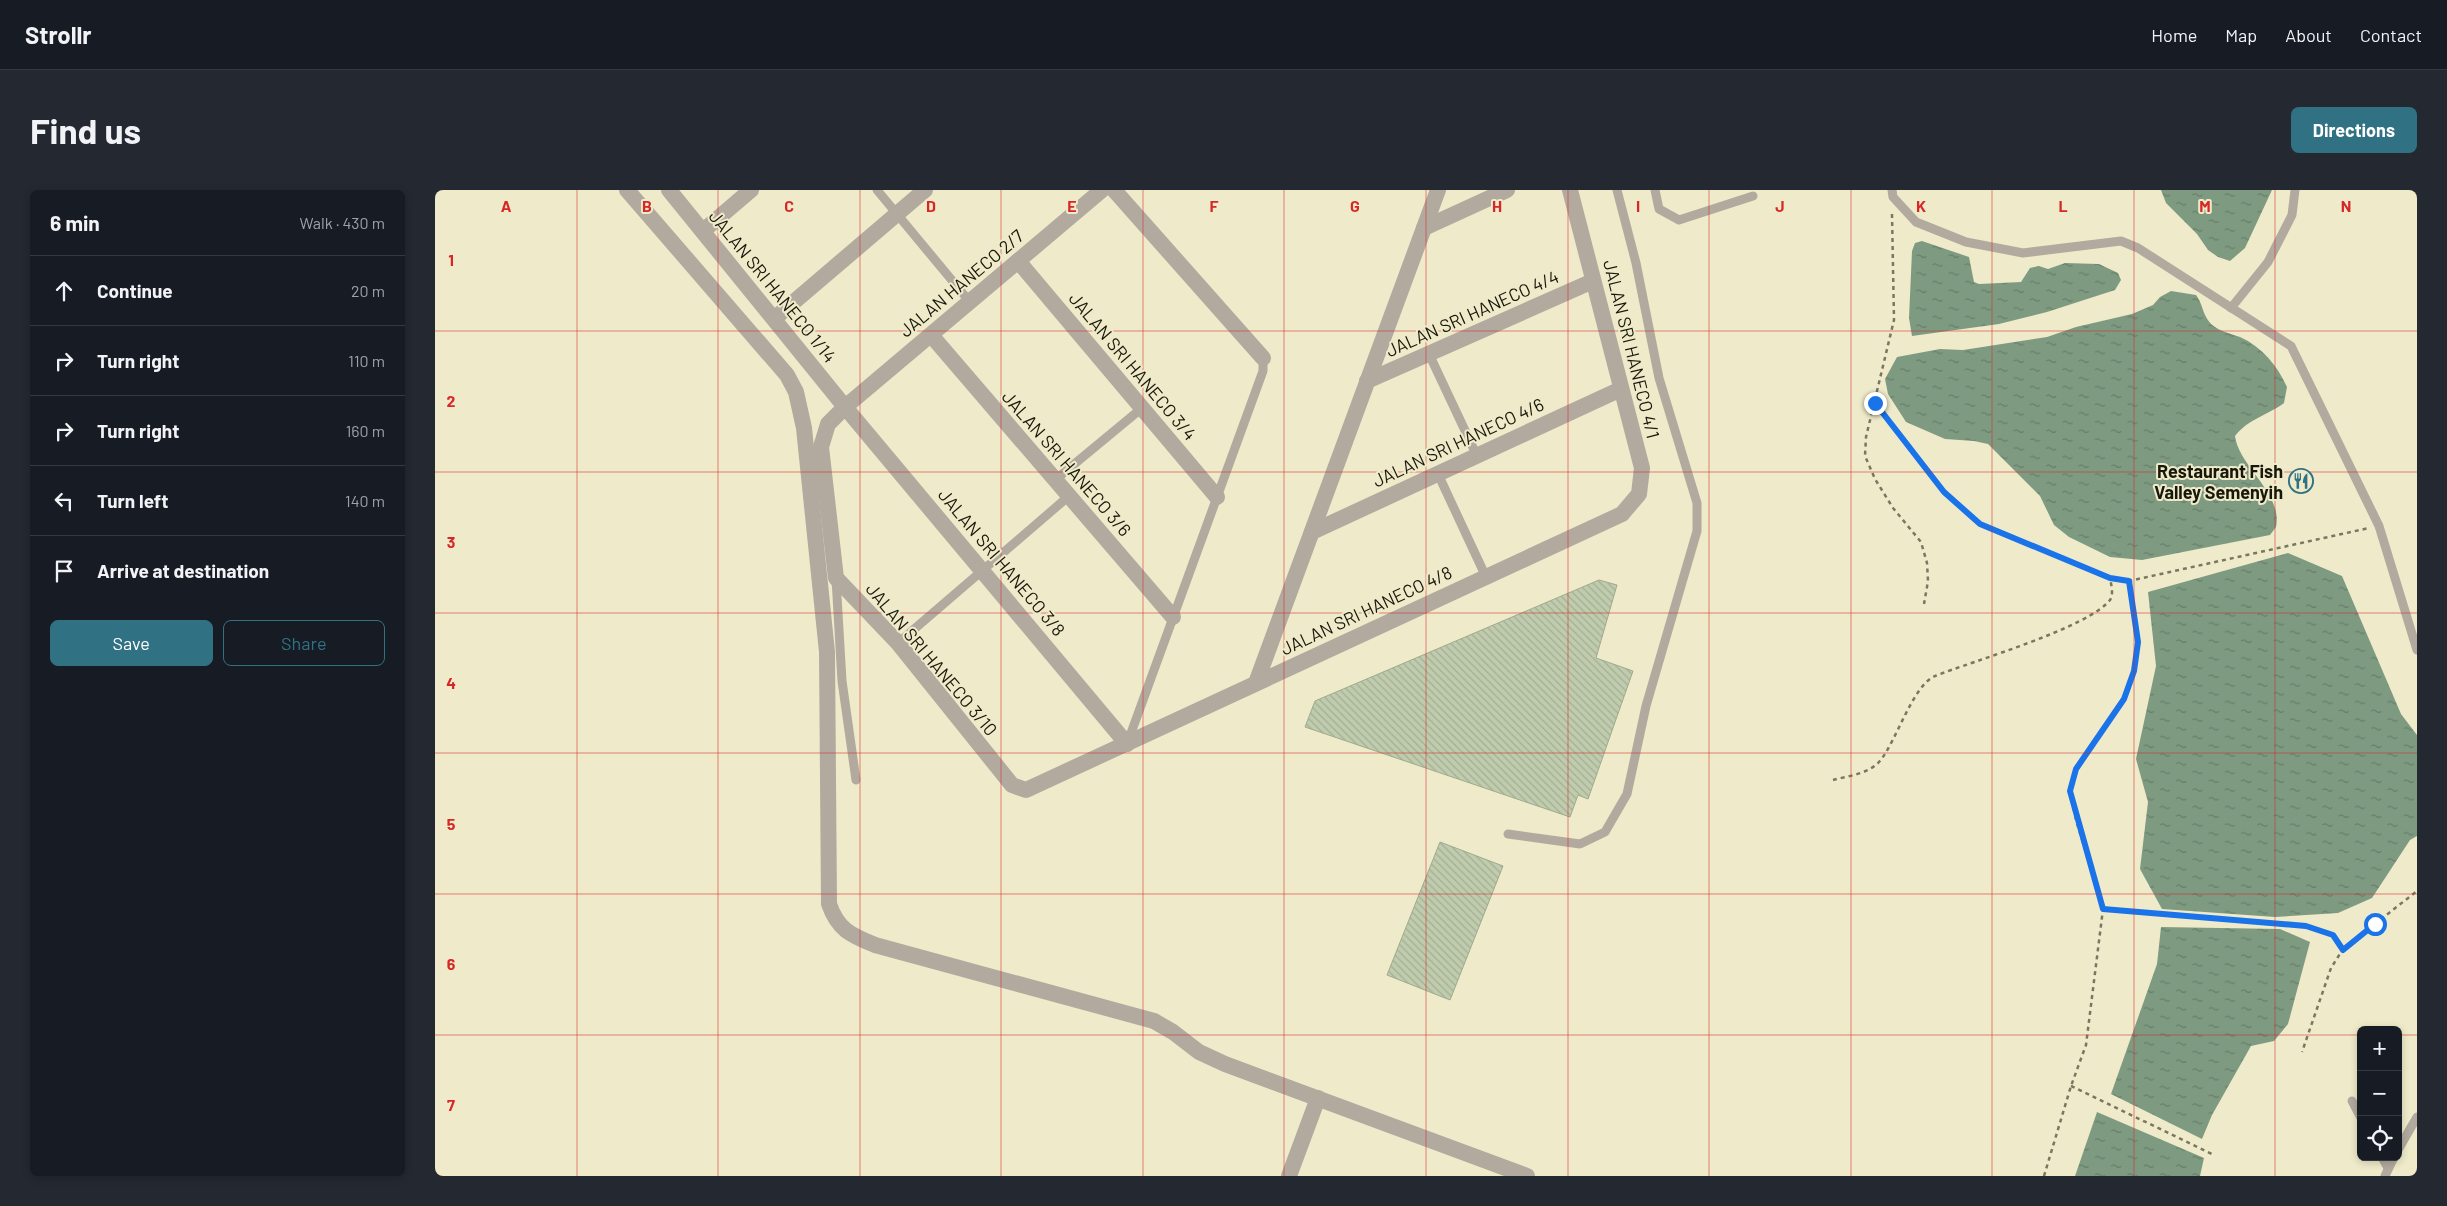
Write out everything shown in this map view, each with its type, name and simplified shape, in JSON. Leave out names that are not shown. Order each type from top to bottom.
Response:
[{"type":"street","points":[[627,190],[787,375],[795,392],[804,428],[827,652],[829,904],[834,918],[850,934],[875,945],[1154,1021],[1173,1032],[1199,1052],[1527,1176]]},
{"type":"street","name":"JALAN SRI HANECO 1/14","points":[[669,190],[775,318],[845,407]]},
{"type":"street","points":[[703,231],[751,190]]},
{"type":"street","points":[[775,318],[925,190]]},
{"type":"street","name":"JALAN HANECO 2/7","points":[[845,407],[1102,190]]},
{"type":"street","points":[[1114,190],[1263,358]]},
{"type":"street","points":[[1257,683],[1438,190]]},
{"type":"street","points":[[1424,228],[1507,190]]},
{"type":"street","name":"JALAN SRI HANECO 4/1","points":[[1570,190],[1642,468],[1639,494],[1622,514]]},
{"type":"street","name":"JALAN SRI HANECO 3/4","points":[[1018,261],[1217,497]]},
{"type":"street","name":"JALAN SRI HANECO 4/4","points":[[1367,381],[1593,281]]},
{"type":"street","name":"JALAN SRI HANECO 3/6","points":[[931,335],[1173,617]]},
{"type":"street","name":"JALAN SRI HANECO 4/6","points":[[1312,532],[1621,389]]},
{"type":"street","points":[[836,578],[821,446],[828,424],[845,407]]},
{"type":"street","name":"JALAN SRI HANECO 3/8","points":[[845,407],[984,570],[1127,744]]},
{"type":"street","name":"JALAN SRI HANECO 4/8","points":[[1127,744],[1622,514]]},
{"type":"street","name":"JALAN SRI HANECO 3/10","points":[[836,578],[898,643],[1012,785],[1026,790],[1127,744]]},
{"type":"street","points":[[1289,1176],[1318,1098]]},
{"type":"lane","points":[[877,190],[970,302]]},
{"type":"lane","points":[[1509,834],[1580,844],[1605,832],[1627,794],[1646,706],[1697,531],[1697,502],[1659,378],[1636,263],[1617,190]]},
{"type":"lane","points":[[1655,190],[1659,210],[1679,220],[1753,196]]},
{"type":"lane","points":[[2231,308],[2268,262],[2292,215],[2295,190]]},
{"type":"lane","points":[[1893,194],[1916,222],[1966,242],[2013,252],[2023,253],[2121,241],[2138,248],[2291,346],[2379,526],[2417,650]]},
{"type":"lane","points":[[1429,354],[1477,456]]},
{"type":"lane","points":[[1127,744],[1263,371],[1263,358]]},
{"type":"lane","points":[[1055,480],[1142,408]]},
{"type":"lane","points":[[1437,474],[1486,577]]},
{"type":"lane","points":[[898,643],[1069,496]]},
{"type":"lane","points":[[836,578],[842,681],[856,780]]},
{"type":"lane","points":[[2352,1102],[2360,1116]]},
{"type":"lane","points":[[2402,1143],[2417,1117]]},
{"type":"path","points":[[1893,194],[1894,320],[1866,437],[1865,456],[1875,479],[1893,508],[1921,542],[1927,563],[1924,604]]},
{"type":"path","points":[[1875,403],[1944,492],[1980,524],[2110,578],[2129,581],[2379,526]]},
{"type":"path","points":[[1833,780],[1866,771],[1879,762],[1917,696],[1932,677],[2067,627],[2095,612],[2111,600],[2110,578]]},
{"type":"path","points":[[2044,1176],[2071,1086],[2086,1045],[2103,909],[2070,791],[2076,769],[2124,699],[2134,671],[2138,642],[2129,581]]},
{"type":"path","points":[[2302,1052],[2331,968],[2343,950],[2417,890]]},
{"type":"path","points":[[2103,909],[2306,926],[2333,935],[2343,950]]},
{"type":"path","points":[[2071,1086],[2212,1154]]},
{"type":"water","points":[[2161,190],[2272,190],[2245,248],[2230,261],[2218,257],[2208,250],[2197,234],[2166,203]]},
{"type":"water","points":[[1922,241],[1969,257],[1974,282],[1979,284],[2021,282],[2030,268],[2039,266],[2048,269],[2065,263],[2099,264],[2118,273],[2121,280],[2115,290],[2047,312],[1999,324],[1912,336],[1909,318],[1912,251],[1915,243]]},
{"type":"water","points":[[2171,291],[2196,295],[2208,320],[2215,327],[2248,341],[2262,351],[2279,371],[2287,387],[2284,403],[2246,425],[2235,436],[2244,459],[2267,491],[2273,503],[2276,527],[2270,535],[2142,560],[2110,557],[2069,537],[2054,525],[2040,496],[1988,444],[1945,439],[1906,422],[1888,394],[1885,379],[1897,357],[1940,349],[1963,350],[2047,337],[2076,327],[2132,314],[2153,305],[2160,297]]},
{"type":"water","points":[[2288,553],[2342,576],[2401,714],[2417,735],[2417,836],[2410,840],[2372,898],[2338,913],[2275,917],[2162,909],[2140,869],[2148,802],[2136,759],[2156,666],[2148,592]]},
{"type":"water","points":[[2161,927],[2280,929],[2310,942],[2288,1024],[2274,1041],[2251,1046],[2212,1115],[2202,1139],[2111,1094],[2157,964]]},
{"type":"water","points":[[2097,1112],[2204,1158],[2200,1176],[2075,1176]]},
{"type":"building","points":[[1599,580],[1617,585],[1596,658],[1633,671],[1588,799],[1578,795],[1570,817],[1305,727],[1315,701]]},
{"type":"building","points":[[1440,842],[1503,866],[1450,1000],[1387,975]]},
{"type":"place","name":"Restaurant Fish Valley Semenyih","points":[[2301,481]]},
{"type":"route","points":[[1875,403],[1944,492],[1980,524],[2110,578],[2129,581],[2138,642],[2134,671],[2124,699],[2076,769],[2070,791],[2076,820],[2103,909],[2306,926],[2333,935],[2343,950],[2375,924]]}]
